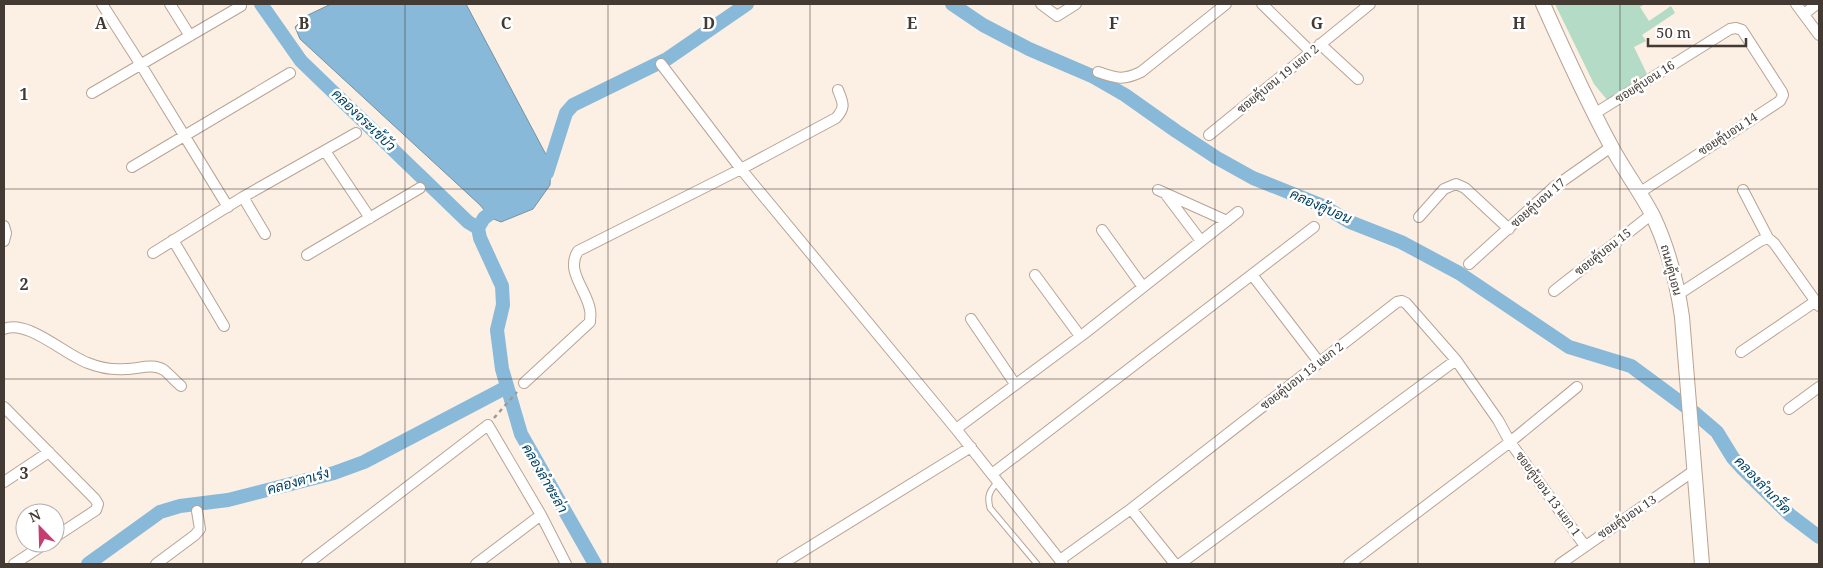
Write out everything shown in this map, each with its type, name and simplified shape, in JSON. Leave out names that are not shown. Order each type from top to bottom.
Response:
[{"type":"main road","name":"ถนนคู้บอน","points":[[1542,4],[1611,147],[1652,214],[1671,262],[1679,294],[1702,564]]},
{"type":"street","points":[[102,4],[228,207]]},
{"type":"street","points":[[170,4],[190,36]]},
{"type":"street","points":[[1041,4],[1057,16],[1076,4]]},
{"type":"street","points":[[1098,72],[1113,77],[1128,78],[1141,72],[1226,4]]},
{"type":"street","points":[[1262,4],[1310,51]]},
{"type":"street","points":[[1796,4],[1819,34]]},
{"type":"street","points":[[1804,14],[1817,4]]},
{"type":"street","points":[[92,93],[241,6]]},
{"type":"street","name":"ซอยคู้บอน 19 แยก 2","points":[[1209,135],[1320,44],[1363,6]]},
{"type":"street","name":"ซอยคู้บอน 16","points":[[1594,114],[1730,29],[1742,30],[1762,62]]},
{"type":"street","points":[[1320,44],[1358,79]]},
{"type":"street","name":"ซอยคู้บอน 14","points":[[1638,193],[1780,101],[1783,95],[1782,92],[1762,62]]},
{"type":"street","points":[[661,64],[742,168],[971,447],[1062,562]]},
{"type":"street","points":[[132,167],[290,73]]},
{"type":"street","points":[[524,383],[590,322],[590,310],[574,268],[573,259],[578,251],[836,118],[842,112],[844,106],[838,90]]},
{"type":"street","points":[[153,253],[243,197],[356,133]]},
{"type":"street","name":"ซอยคู้บอน 17","points":[[1469,264],[1554,187],[1611,147]]},
{"type":"street","points":[[325,150],[370,218]]},
{"type":"street","points":[[1419,217],[1444,189],[1451,185],[1459,184],[1509,228]]},
{"type":"street","points":[[307,255],[420,188]]},
{"type":"street","points":[[1740,352],[1818,303],[1774,243],[1768,238],[1743,190]]},
{"type":"street","points":[[1201,241],[1162,192],[1227,221]]},
{"type":"street","points":[[243,197],[265,234]]},
{"type":"street","points":[[956,429],[1080,336],[1238,212]]},
{"type":"street","name":"ซอยคู้บอน 15","points":[[1554,291],[1652,214]]},
{"type":"street","points":[[4,226],[6,233],[4,240]]},
{"type":"street","points":[[995,478],[1314,227]]},
{"type":"street","points":[[1102,230],[1143,287]]},
{"type":"street","points":[[1679,294],[1760,241],[1768,238]]},
{"type":"street","points":[[173,240],[224,326]]},
{"type":"street","points":[[1035,275],[1080,336]]},
{"type":"street","points":[[1253,276],[1319,362]]},
{"type":"street","name":"ซอยคู้บอน 13 แยก 2","points":[[1062,562],[1397,302],[1402,301],[1406,303],[1456,360],[1498,420],[1510,442]]},
{"type":"street","points":[[4,316],[6,328],[27,330],[85,363],[102,368],[155,367],[163,370],[181,386]]},
{"type":"street","points":[[971,319],[1015,384]]},
{"type":"street","points":[[1180,564],[1456,360]]},
{"type":"street","points":[[1350,564],[1510,442],[1577,387]]},
{"type":"street","points":[[1789,409],[1819,387]]},
{"type":"street","points":[[4,407],[96,499],[98,504],[96,510],[65,530]]},
{"type":"street","points":[[307,564],[488,425],[541,515],[566,564]]},
{"type":"street","name":"ซอยคู้บอน 13 แยก 1","points":[[1510,442],[1585,546]]},
{"type":"street","points":[[782,564],[971,447]]},
{"type":"street","points":[[4,482],[49,452]]},
{"type":"street","name":"ซอยคู้บอน 13","points":[[1560,564],[1695,470]]},
{"type":"street","points":[[1131,509],[1175,564]]},
{"type":"street","points":[[156,564],[195,535],[200,529],[198,511]]},
{"type":"street","points":[[476,564],[541,515]]},
{"type":"street","points":[[14,564],[31,553]]},
{"type":"lane","points":[[995,478],[989,490],[990,508],[1037,564]]},
{"type":"path","points":[[489,424],[524,383]]},
{"type":"green space","points":[[1555,4],[1645,4],[1640,7],[1649,21],[1671,6],[1675,13],[1642,35],[1646,41],[1634,47],[1647,74],[1609,102],[1594,84]]},
{"type":"water","points":[[331,4],[466,4],[551,164],[550,185],[533,209],[501,222],[491,218],[480,205],[300,39],[295,27],[306,16]]},
{"type":"waterway","name":"คลองจระเข้บัว","points":[[261,4],[301,61],[468,222],[478,228]]},
{"type":"waterway","points":[[540,178],[547,173],[566,113],[573,105],[667,59],[747,4]]},
{"type":"waterway","name":"คลองคู้บอน","points":[[952,4],[983,25],[1029,49],[1092,76],[1125,95],[1217,158],[1253,178],[1323,206],[1350,222],[1401,242],[1459,273],[1569,347],[1631,366],[1717,432],[1733,458],[1743,469],[1790,515],[1819,537]]},
{"type":"waterway","points":[[478,228],[484,218],[502,205]]},
{"type":"waterway","name":"คลองลำชะล่า","points":[[478,228],[480,238],[502,286],[503,305],[497,330],[502,369],[521,434],[595,564]]},
{"type":"waterway","name":"คลองตาเร่ง","points":[[88,564],[160,512],[180,506],[228,500],[334,473],[364,462],[507,387]]},
{"type":"water label","name":"คลองลำเกร็ด","points":[[1763,485]]}]
